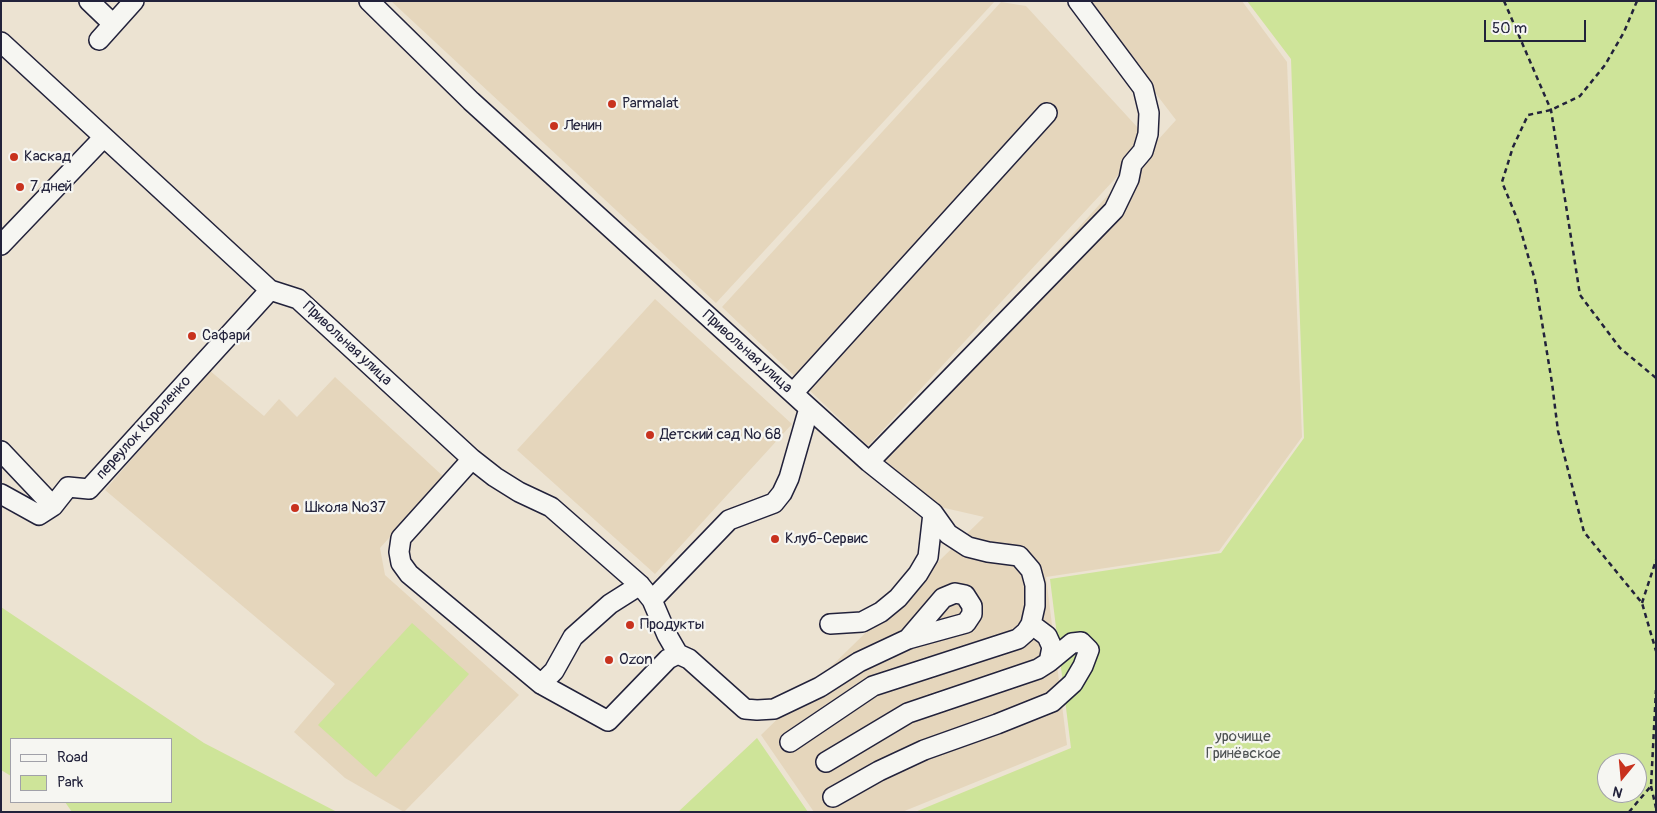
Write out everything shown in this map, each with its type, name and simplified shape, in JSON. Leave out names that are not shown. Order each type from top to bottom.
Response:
[{"type":"street","points":[[89,1],[113,24]]},
{"type":"street","points":[[99,40],[134,1]]},
{"type":"street","name":"Привольная улица","points":[[369,1],[478,108],[869,462],[933,514],[948,534],[968,547],[1019,556],[1031,570],[1035,585],[1035,606],[1031,624]]},
{"type":"street","points":[[869,462],[1114,210],[1128,179],[1132,164],[1143,151],[1148,134],[1149,114],[1143,88],[1078,1]]},
{"type":"street","name":"Привольная улица","points":[[1,42],[270,290],[298,298],[472,459],[495,477],[519,492],[551,507],[640,585],[652,600],[667,635],[678,654]]},
{"type":"street","points":[[793,393],[1046,113]]},
{"type":"street","points":[[1,245],[104,137]]},
{"type":"street","name":"переулок Короленко","points":[[53,506],[68,487],[89,489],[270,290]]},
{"type":"street","points":[[652,600],[729,520],[774,503],[782,493],[788,478],[809,408]]},
{"type":"street","points":[[1,450],[53,506],[39,514],[1,494]]},
{"type":"street","points":[[472,459],[401,538],[398,552],[401,563],[409,574],[540,684],[608,720],[668,659],[678,654],[689,659],[745,709],[774,709],[820,687],[859,662],[908,640]]},
{"type":"street","points":[[830,624],[862,622],[881,612],[898,598],[918,574],[928,557],[933,514]]},
{"type":"street","points":[[540,684],[554,671],[574,637],[610,604],[640,585]]},
{"type":"street","points":[[790,742],[873,686],[1018,639],[1031,624],[1047,636],[1052,647],[1048,662]]},
{"type":"street","points":[[826,762],[908,713],[1038,669],[1072,643],[1081,642],[1089,650],[1083,666],[1073,683],[1052,702],[924,750],[879,771],[833,797]]},
{"type":"path","points":[[1504,1],[1551,110],[1580,295],[1620,348],[1656,378]]},
{"type":"path","points":[[1637,1],[1624,32],[1605,65],[1580,96],[1551,110],[1528,115],[1513,147],[1502,182],[1518,221],[1535,280],[1558,431],[1584,532],[1642,603],[1656,651]]},
{"type":"path","points":[[1642,603],[1656,560]]},
{"type":"path","points":[[1656,690],[1651,786],[1656,808]]},
{"type":"path","points":[[1629,812],[1651,786]]},
{"type":"shaded area","points":[[391,1],[995,1],[716,303]]},
{"type":"shaded area","points":[[1085,1],[1242,1],[1287,62],[1302,437],[1219,551],[1046,577],[1067,745],[902,812],[814,812],[761,735],[984,517],[936,506],[871,449],[1061,247],[1176,120]]},
{"type":"shaded area","points":[[1001,2],[1026,6],[1150,141],[868,446],[722,307]]},
{"type":"shaded area","points":[[655,299],[792,424],[655,574],[517,450]]},
{"type":"shaded area","points":[[209,370],[264,416],[279,399],[297,417],[335,377],[444,477],[380,548],[385,575],[519,695],[404,812],[345,778],[294,732],[335,684],[105,490]]},
{"type":"green space","name":"урочище Гринёвское","points":[[1247,1],[1656,1],[1656,812],[915,812],[1071,748],[1050,579],[1221,553],[1304,438],[1291,59]]},
{"type":"green space","points":[[1,607],[204,743],[337,812],[72,812],[66,803],[172,803],[172,738],[10,738],[10,775],[1,770]]},
{"type":"green space","points":[[412,623],[469,674],[376,777],[318,725]]},
{"type":"green space","points":[[757,738],[808,812],[678,812]]},
{"type":"place","name":"Parmalat","points":[[612,104]]},
{"type":"place","name":"Ленин","points":[[554,126]]},
{"type":"place","name":"Каскад","points":[[14,157]]},
{"type":"place","name":"7 дней","points":[[20,187]]},
{"type":"place","name":"Сафари","points":[[192,336]]},
{"type":"place","name":"Детский сад № 68","points":[[650,435]]},
{"type":"place","name":"Школа №37","points":[[295,508]]},
{"type":"place","name":"Клуб-Сервис","points":[[775,539]]},
{"type":"place","name":"Продукты","points":[[630,625]]},
{"type":"place","name":"Ozon","points":[[609,660]]}]
